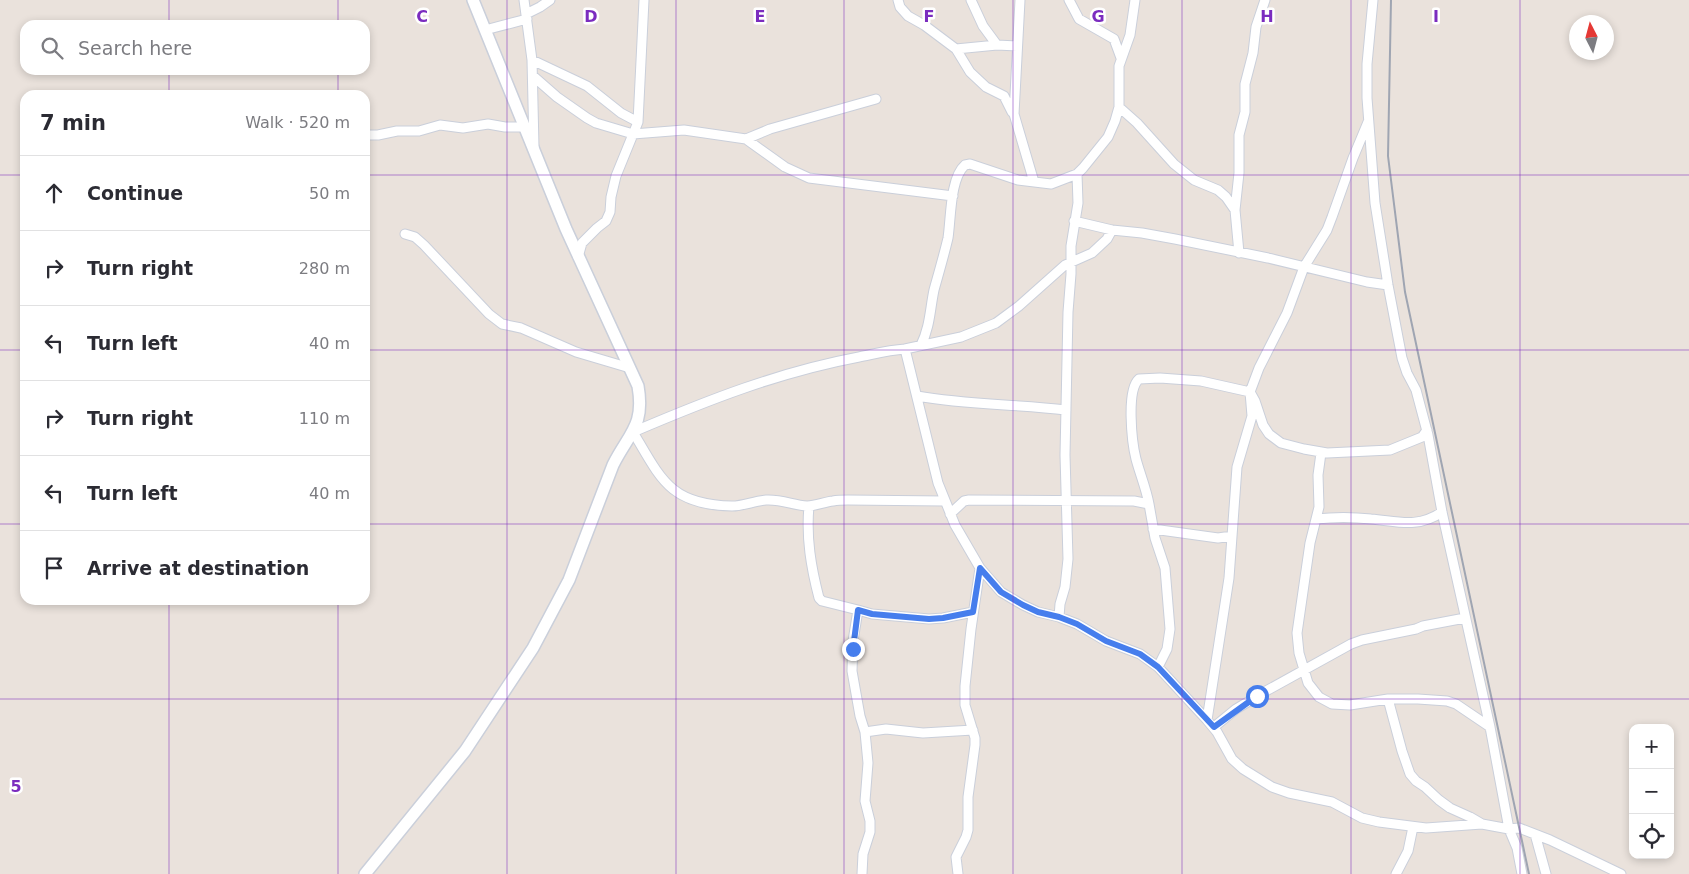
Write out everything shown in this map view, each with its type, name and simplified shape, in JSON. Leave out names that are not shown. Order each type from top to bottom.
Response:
[{"type":"street","points":[[365,874],[465,750],[533,648],[569,580],[613,465],[619,451],[633,432],[640,413],[641,401],[638,386],[578,257],[538,163],[526,127],[474,0]]},
{"type":"street","points":[[524,0],[532,60],[535,151],[538,163]]},
{"type":"street","points":[[485,30],[526,16],[550,0]]},
{"type":"street","points":[[578,257],[582,243],[606,221],[610,212],[616,176],[638,122],[644,0]]},
{"type":"street","points":[[898,0],[900,7],[908,16],[924,25],[956,49],[970,72],[986,87],[1004,96],[1014,114],[1034,182]]},
{"type":"street","points":[[972,0],[983,26],[997,46]]},
{"type":"street","points":[[1014,114],[1020,0]]},
{"type":"street","points":[[1070,0],[1080,19],[1114,39],[1121,58]]},
{"type":"street","points":[[921,345],[927,333],[959,172],[965,164],[970,164],[1018,180],[1056,183],[1077,174],[1093,158],[1108,137],[1115,121],[1119,107],[1119,66],[1130,35],[1135,0]]},
{"type":"street","points":[[1239,253],[1235,210],[1239,173],[1240,135],[1245,112],[1245,84],[1256,28],[1265,0]]},
{"type":"street","points":[[1373,0],[1367,64],[1368,121],[1375,203],[1388,285],[1402,358],[1420,401],[1427,430],[1442,512],[1490,727],[1509,829],[1517,848],[1522,874]]},
{"type":"street","points":[[956,49],[1017,46]]},
{"type":"street","points":[[532,60],[587,86],[622,113],[638,122]]},
{"type":"street","points":[[533,76],[557,97],[587,118],[596,123],[633,134],[684,130],[746,139],[785,168],[809,178],[953,196]]},
{"type":"street","points":[[746,139],[770,129],[876,99]]},
{"type":"street","points":[[1119,107],[1137,123],[1174,164],[1194,180],[1218,190],[1226,197],[1235,210]]},
{"type":"street","points":[[1210,723],[1210,698],[1226,605],[1237,467],[1252,416],[1250,392],[1259,368],[1286,313],[1304,267],[1330,224],[1368,121]]},
{"type":"street","points":[[370,135],[397,130],[419,131],[440,126],[463,128],[488,124],[505,127],[526,127]]},
{"type":"street","points":[[1059,617],[1067,575],[1068,500],[1065,455],[1068,297],[1072,262],[1071,246],[1078,203],[1077,174]]},
{"type":"street","points":[[1074,221],[1112,230],[1175,238],[1367,282],[1388,285]]},
{"type":"street","points":[[633,432],[705,401],[768,380],[839,360],[961,337],[996,323],[1019,306],[1060,269],[1092,253],[1107,239],[1112,230]]},
{"type":"street","points":[[405,234],[415,237],[424,244],[488,314],[502,324],[521,328],[576,352],[630,368]]},
{"type":"street","points":[[905,349],[933,467],[944,501],[980,568],[1001,592],[1012,599],[1038,612],[1077,624],[1106,641],[1140,654],[1158,667],[1210,723],[1232,759],[1242,770],[1264,784],[1289,793],[1332,802],[1362,818],[1413,827],[1482,824],[1509,829],[1519,828],[1622,874]]},
{"type":"street","points":[[1158,667],[1167,649],[1170,629],[1165,568],[1157,547],[1147,492],[1133,442],[1132,407],[1136,381],[1139,379],[1160,378],[1201,381],[1250,392],[1256,401],[1263,425],[1276,441],[1288,446],[1321,453],[1390,450],[1422,437],[1427,430]]},
{"type":"street","points":[[917,396],[1066,410]]},
{"type":"street","points":[[633,432],[659,476],[683,497],[696,502],[733,506],[774,500],[809,506],[848,500],[944,501]]},
{"type":"street","points":[[1321,453],[1318,475],[1319,507],[1310,543],[1297,633],[1297,643],[1308,684],[1318,698],[1332,704],[1350,705],[1388,699],[1447,701],[1456,704],[1490,727]]},
{"type":"street","points":[[950,514],[964,501],[969,500],[1134,501],[1149,504]]},
{"type":"street","points":[[809,506],[810,555],[819,598],[822,601],[872,614],[929,619],[973,612]]},
{"type":"street","points":[[1316,518],[1359,518],[1414,523],[1434,518],[1442,512]]},
{"type":"street","points":[[1153,529],[1218,538],[1232,536]]},
{"type":"street","points":[[958,873],[956,857],[968,830],[968,797],[975,744],[973,730],[967,714],[965,696],[973,612],[980,568]]},
{"type":"street","points":[[858,610],[853,641],[852,671],[865,732],[868,763],[865,801],[870,821],[870,832],[863,854],[862,874]]},
{"type":"street","points":[[1210,723],[1266,690],[1304,671],[1332,653],[1362,640],[1465,618]]},
{"type":"street","points":[[1388,699],[1410,774],[1450,808],[1482,824]]},
{"type":"street","points":[[865,732],[886,729],[923,732],[973,730]]},
{"type":"street","points":[[1396,874],[1408,851],[1413,827]]},
{"type":"street","points":[[1535,834],[1546,874]]},
{"type":"railway","points":[[1391,0],[1388,156],[1405,292],[1529,874]]},
{"type":"route","points":[[853,649],[858,610],[872,614],[929,619],[973,612],[980,568],[1001,592],[1023,605],[1038,612],[1077,624],[1095,636],[1140,654],[1158,667],[1214,727],[1236,709],[1257,696]]}]
